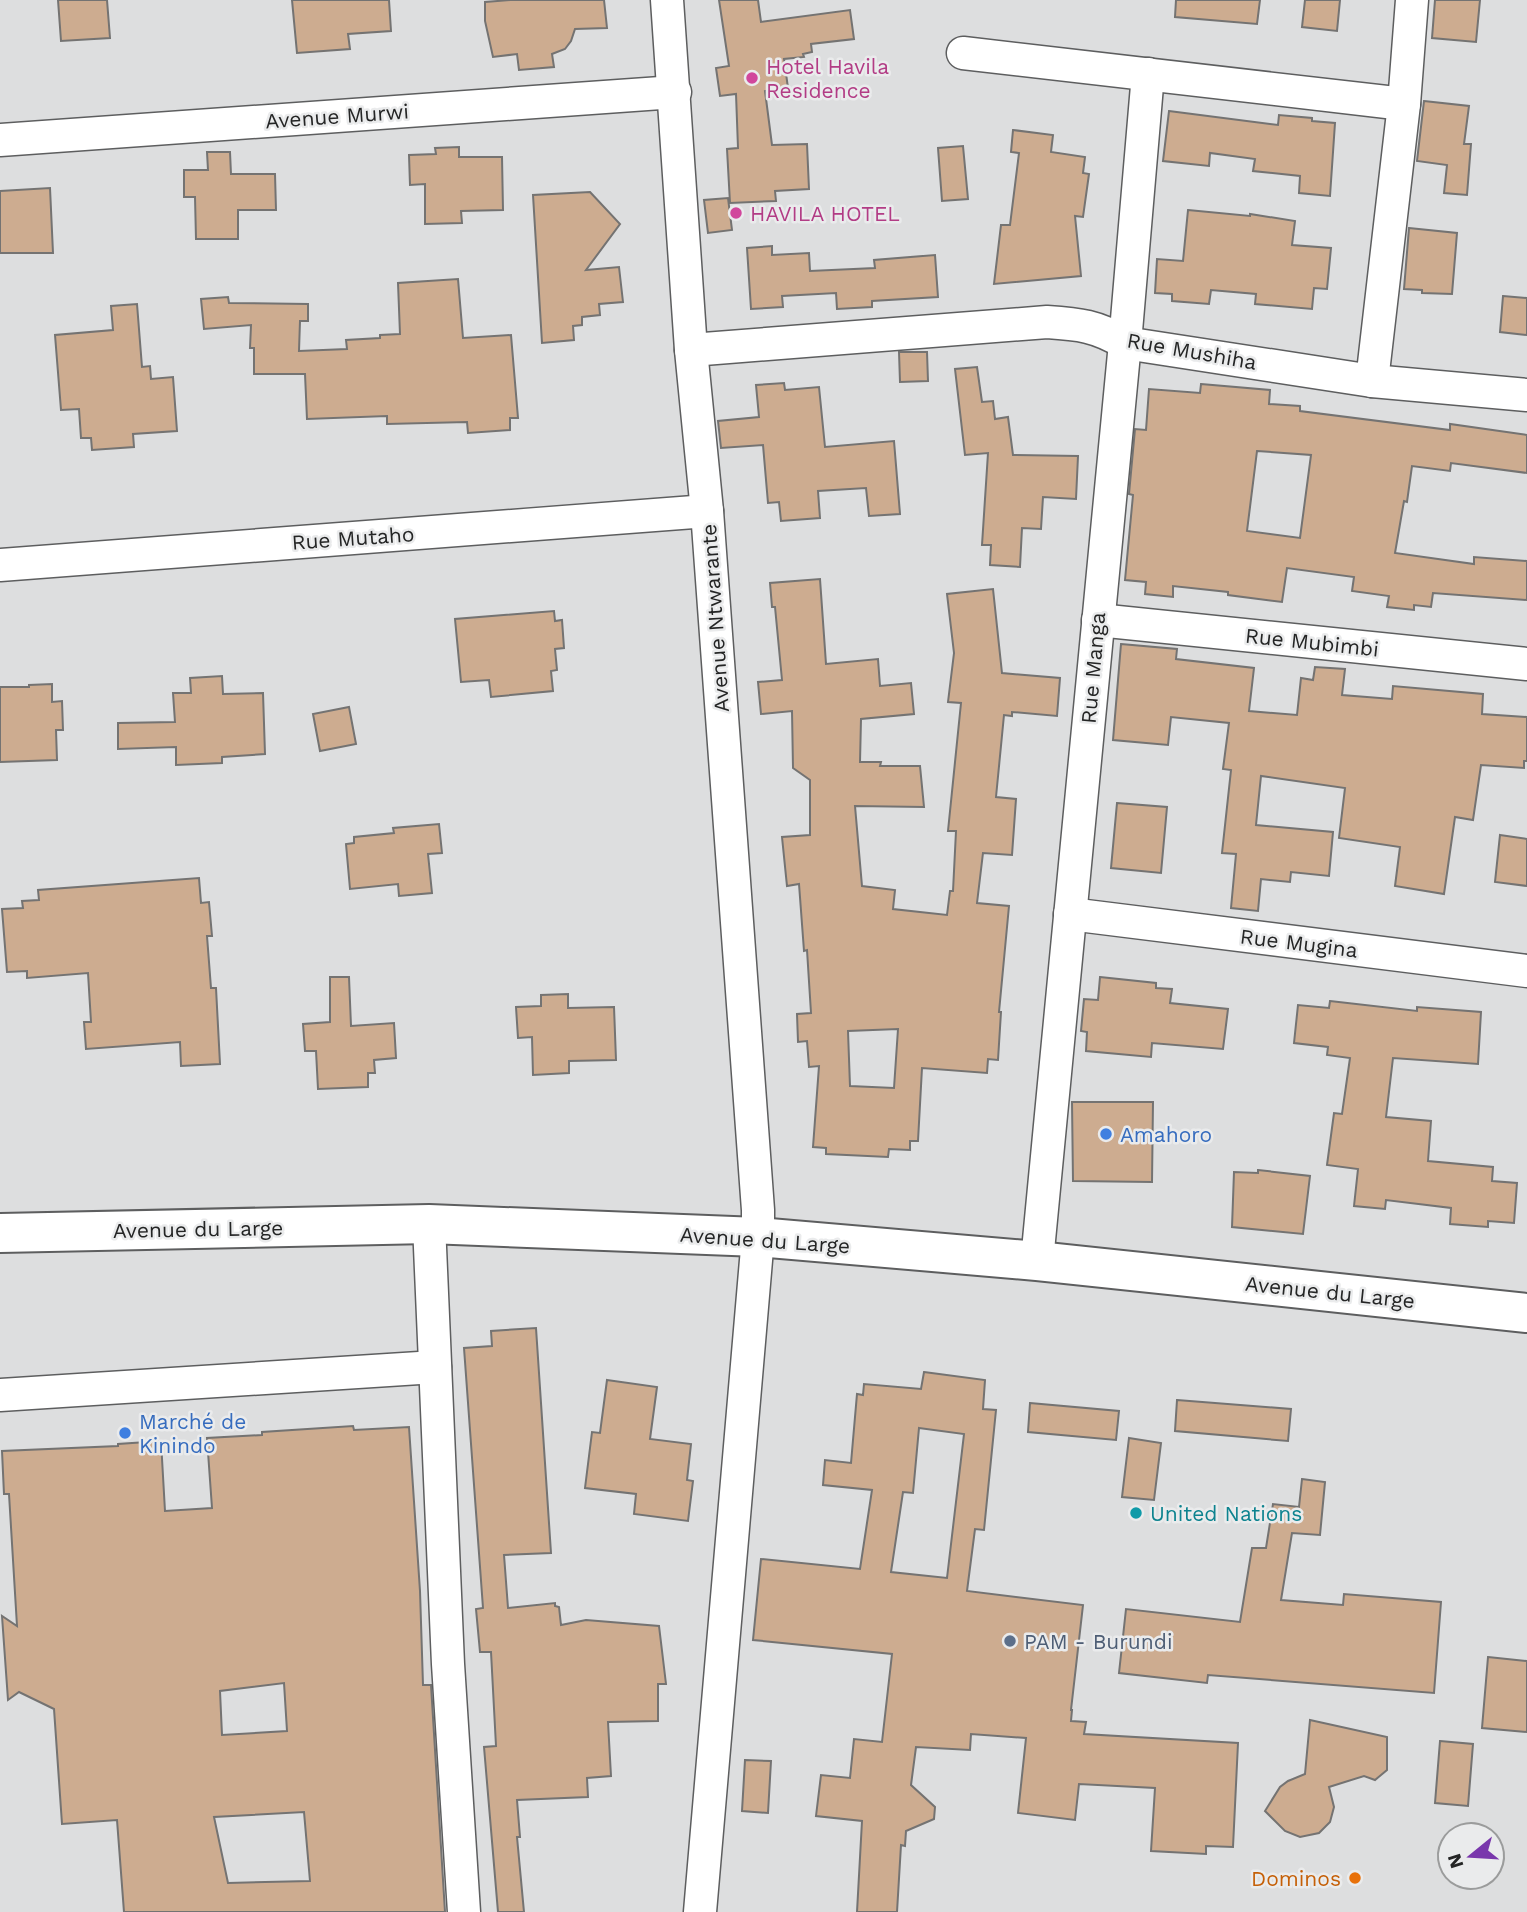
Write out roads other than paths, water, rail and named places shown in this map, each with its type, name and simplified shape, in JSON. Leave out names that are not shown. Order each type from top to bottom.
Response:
[{"type":"main road","name":"Avenue du Large","points":[[0,1233],[429,1224],[758,1237],[1037,1261],[1527,1313]]},
{"type":"street","name":"Avenue Ntwarante","points":[[667,0],[691,349],[707,511],[756,1172],[758,1237],[700,1912]]},
{"type":"street","points":[[1372,381],[1404,104],[1412,0]]},
{"type":"street","points":[[963,53],[1404,104]]},
{"type":"street","name":"Rue Manga","points":[[1037,1261],[1125,343],[1148,74]]},
{"type":"street","name":"Avenue Murwi","points":[[0,140],[674,92]]},
{"type":"street","name":"Rue Mushiha","points":[[691,349],[1047,322],[1085,324],[1105,331],[1125,343],[1372,381],[1527,395]]},
{"type":"street","name":"Rue Mutaho","points":[[0,565],[707,511]]},
{"type":"street","name":"Rue Mubimbi","points":[[1098,620],[1527,664]]},
{"type":"street","name":"Rue Mugina","points":[[1070,914],[1527,971]]},
{"type":"street","points":[[429,1224],[448,1664],[464,1912]]},
{"type":"street","points":[[0,1395],[435,1367]]},
{"type":"place","name":"Hotel Havila Residence","points":[[752,78]]},
{"type":"place","name":"HAVILA HOTEL","points":[[736,213]]},
{"type":"place","name":"Amahoro","points":[[1106,1134]]},
{"type":"place","name":"Marché de Kinindo","points":[[125,1433]]},
{"type":"place","name":"United Nations","points":[[1136,1513]]},
{"type":"place","name":"PAM - Burundi","points":[[1010,1641]]},
{"type":"place","name":"Dominos","points":[[1355,1878]]}]
